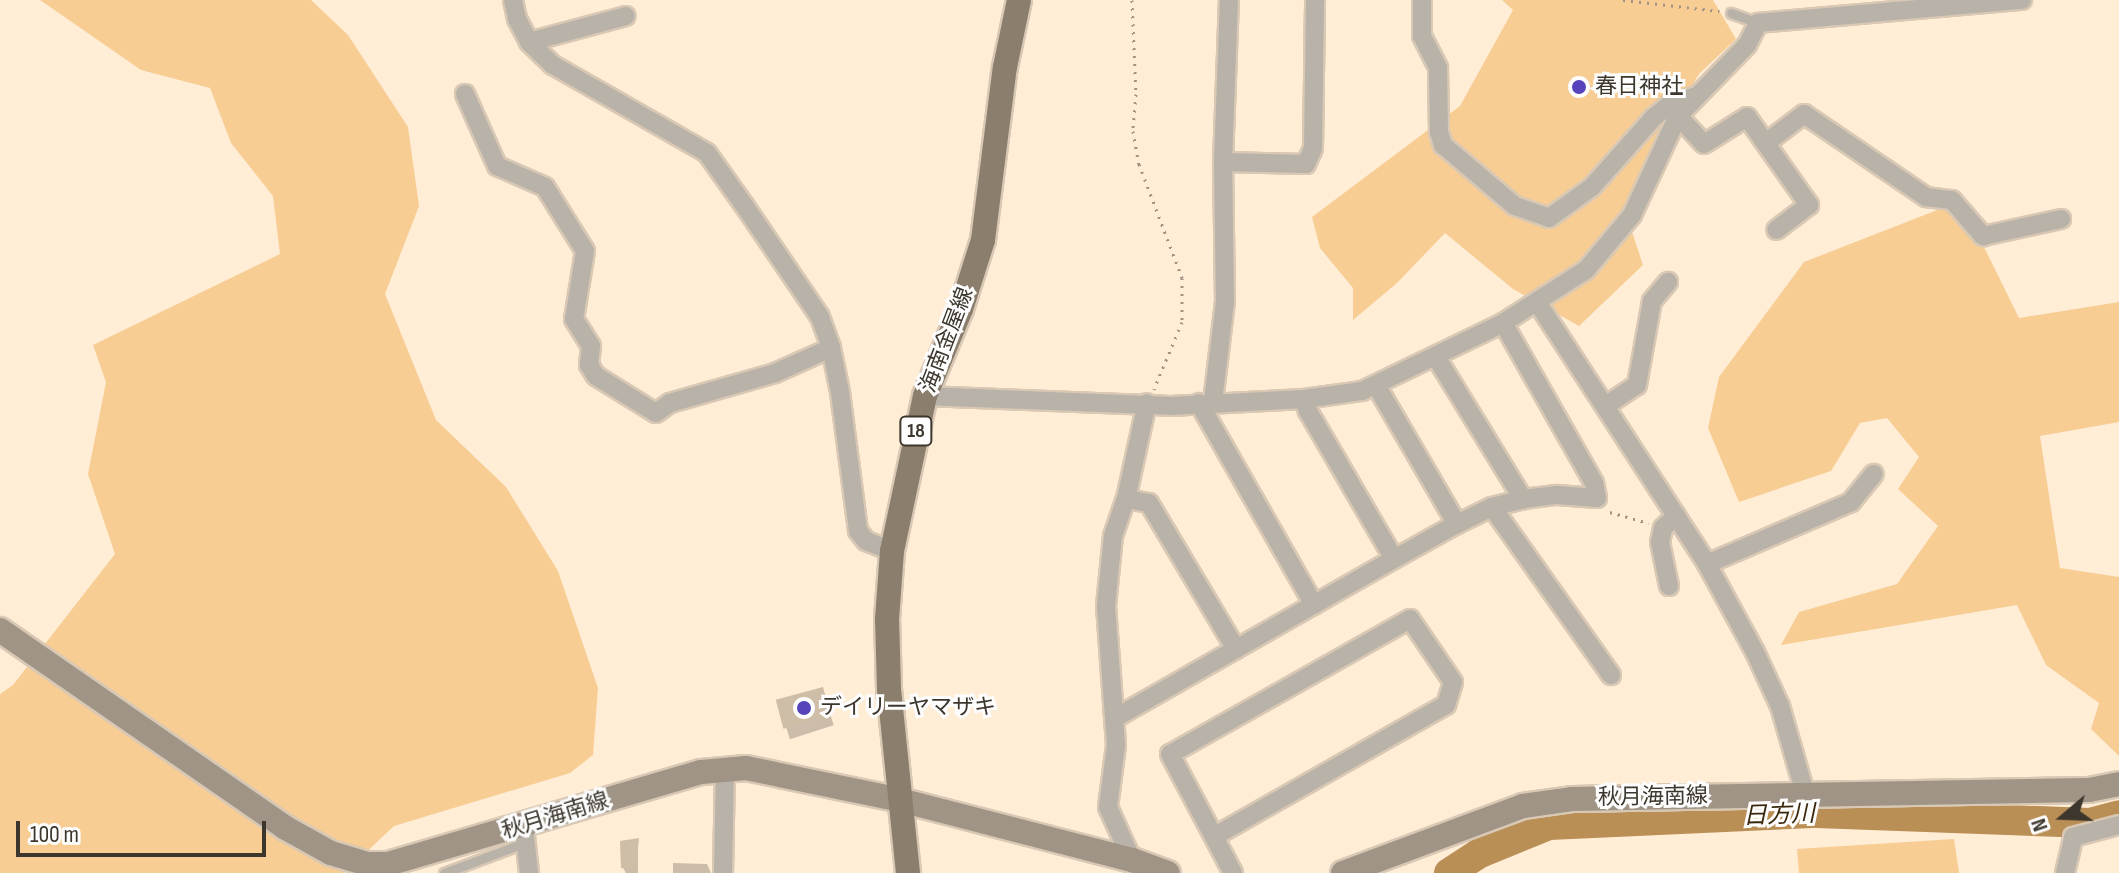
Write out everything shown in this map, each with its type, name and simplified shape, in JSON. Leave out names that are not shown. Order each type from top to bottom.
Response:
[{"type":"main road","name":"海南金屋線","points":[[908,873],[889,689],[887,619],[892,551],[925,396],[961,309],[983,240],[1005,67],[1019,0]]},
{"type":"main road","name":"秋月海南線","points":[[0,630],[284,827],[331,853],[366,864],[388,864],[524,835],[701,772],[746,768],[900,800],[1132,860],[1168,873]]},
{"type":"main road","name":"秋月海南線","points":[[1343,873],[1523,806],[1572,799],[2089,790],[2119,784]]},
{"type":"street","points":[[513,0],[517,19],[529,42],[553,65],[707,153],[820,317],[831,348],[858,531],[866,541],[892,551]]},
{"type":"street","points":[[1229,0],[1223,162],[1225,302],[1206,402],[1314,605]]},
{"type":"street","points":[[1223,162],[1306,164],[1313,148],[1315,0]]},
{"type":"street","points":[[1422,0],[1422,36],[1438,68],[1439,132],[1443,145],[1515,206],[1526,210],[1549,218],[1592,187],[1653,118],[1670,104],[1693,97]]},
{"type":"street","points":[[925,396],[1171,406],[1304,399],[1362,391],[1503,323],[1586,270],[1632,215],[1678,116],[1693,97],[1747,45],[1758,23],[2022,0]]},
{"type":"street","points":[[529,42],[626,16]]},
{"type":"street","points":[[465,94],[497,166],[545,187],[585,251],[582,291],[575,304],[574,319],[591,346],[589,365],[596,376],[656,413],[670,403],[775,373],[831,348]]},
{"type":"street","points":[[1766,143],[1804,114],[1926,197],[1952,200],[1983,236],[2061,219]]},
{"type":"street","points":[[1678,116],[1704,144],[1747,117],[1809,205],[1776,230]]},
{"type":"street","points":[[1607,405],[1637,385],[1652,301],[1668,282]]},
{"type":"street","points":[[1537,302],[1607,405],[1670,522],[1707,564],[1780,706],[1805,793]]},
{"type":"street","points":[[1115,718],[1394,559],[1492,507],[1557,495],[1597,498],[1594,483],[1503,323]]},
{"type":"street","points":[[1436,357],[1523,499]]},
{"type":"street","points":[[1376,385],[1457,524]]},
{"type":"street","points":[[1304,399],[1394,559]]},
{"type":"street","points":[[1132,860],[1108,807],[1116,745],[1106,606],[1113,536],[1126,499],[1147,403]]},
{"type":"street","points":[[1707,564],[1851,502],[1874,474]]},
{"type":"street","points":[[1126,499],[1149,503],[1236,649]]},
{"type":"street","points":[[1492,507],[1611,675]]},
{"type":"street","points":[[1669,586],[1660,542],[1670,522]]},
{"type":"street","points":[[1215,836],[1446,705],[1453,682],[1410,619],[1170,754],[1233,873]]},
{"type":"street","points":[[723,873],[725,770]]},
{"type":"street","points":[[2065,873],[2073,837],[2119,825]]},
{"type":"street","points":[[524,835],[529,873]]},
{"type":"lane","points":[[1731,13],[1758,23]]},
{"type":"lane","points":[[444,873],[524,835]]},
{"type":"path","points":[[1132,0],[1136,82],[1133,131],[1139,164],[1182,278],[1182,322],[1171,355],[1147,403]]},
{"type":"path","points":[[1623,0],[1731,13]]},
{"type":"path","points":[[1597,498],[1605,510],[1670,522]]},
{"type":"shaded area","points":[[40,0],[311,0],[348,35],[408,127],[419,206],[385,294],[436,420],[506,487],[558,571],[598,688],[593,755],[570,773],[394,826],[344,873],[0,873],[0,694],[13,685],[115,554],[88,474],[106,382],[93,345],[280,254],[273,196],[231,143],[210,88],[141,70]]},
{"type":"shaded area","points":[[1502,0],[1713,0],[1736,39],[1699,74],[1635,182],[1628,220],[1643,265],[1579,326],[1513,289],[1445,233],[1397,283],[1353,320],[1353,288],[1320,248],[1312,217],[1460,106],[1513,10]]},
{"type":"shaded area","points":[[1945,207],[1985,249],[2019,318],[2119,302],[2119,422],[2040,436],[2060,568],[2119,577],[2119,756],[2091,729],[2099,703],[2046,665],[2017,605],[1781,645],[1799,612],[1897,584],[1938,526],[1898,489],[1919,457],[1887,418],[1860,423],[1831,471],[1739,502],[1708,428],[1719,377],[1804,262]]},
{"type":"shaded area","points":[[1954,839],[1959,873],[1799,873],[1797,849]]},
{"type":"building","name":"デイリーヤマザキ","points":[[823,687],[831,716],[783,729],[776,700]]},
{"type":"building","points":[[639,838],[636,869],[621,868],[620,841]]},
{"type":"waterway","name":"日方川","points":[[1449,873],[1480,853],[1549,825],[1817,813],[2090,823],[2119,815]]},
{"type":"place","name":"春日神社","points":[[1579,87]]},
{"type":"place","name":"デイリーヤマザキ","points":[[804,708]]}]
